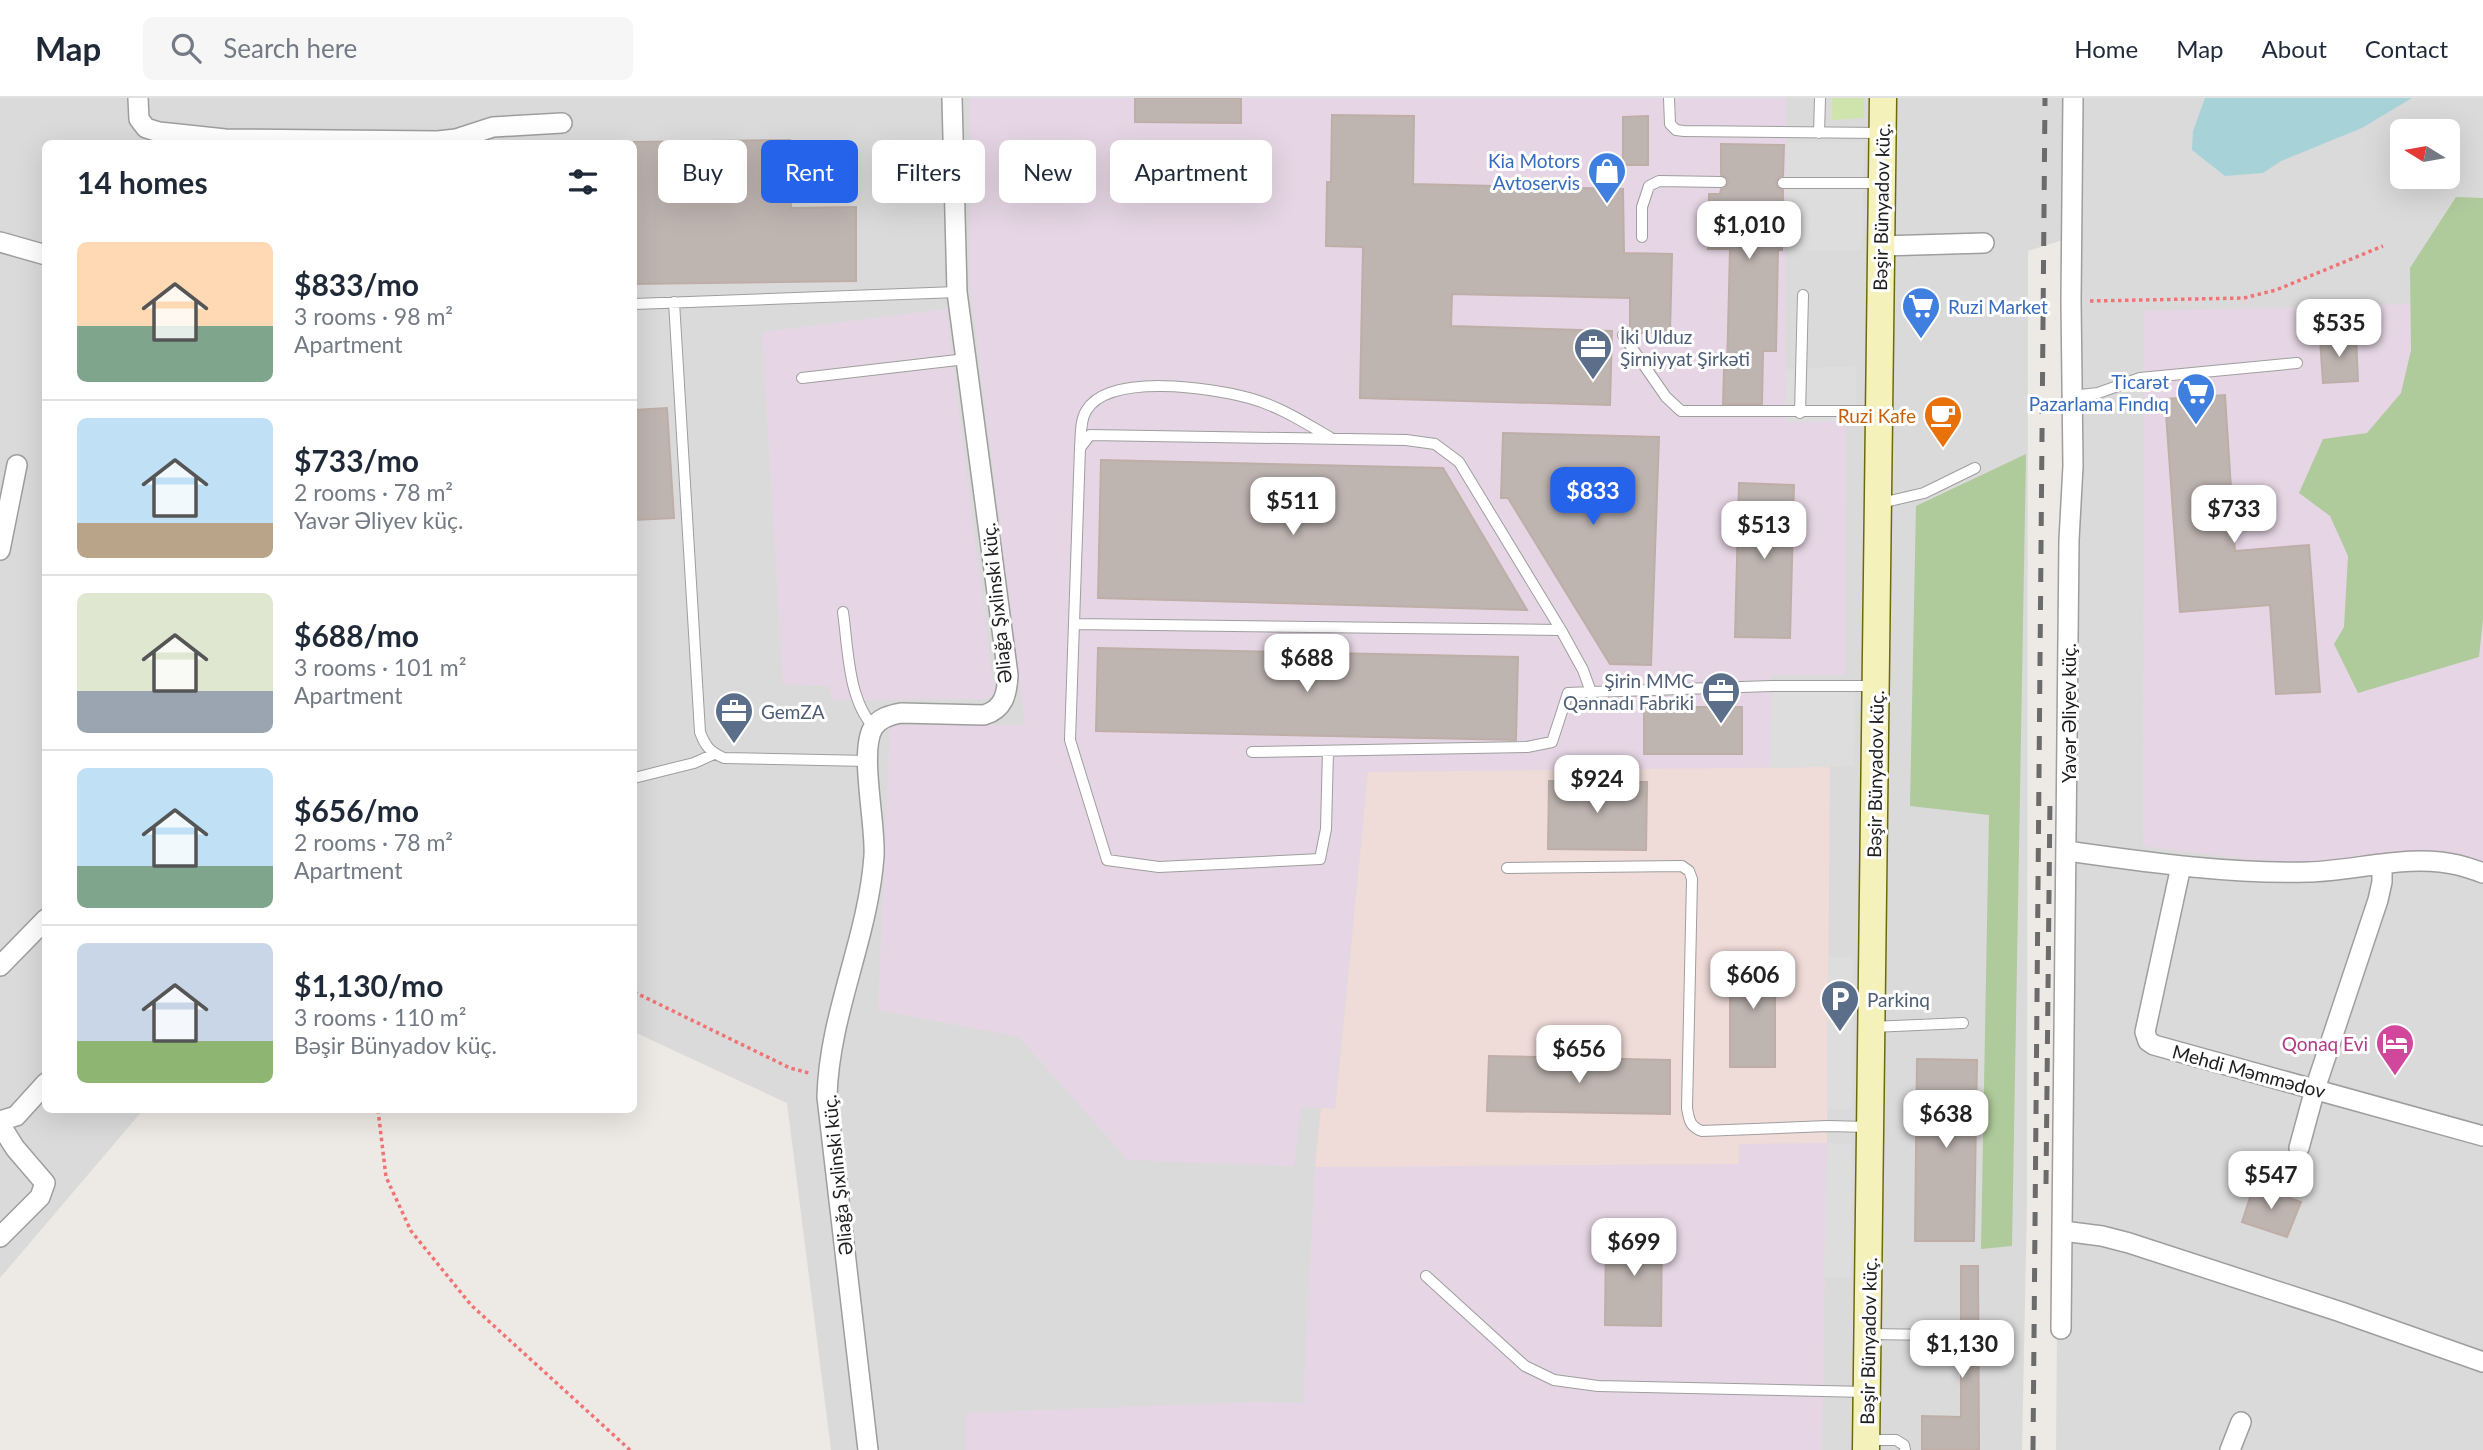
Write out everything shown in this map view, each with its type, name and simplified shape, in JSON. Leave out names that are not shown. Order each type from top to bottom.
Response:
[{"type":"street","points":[[138,98],[139,119],[146,128],[217,140]]},
{"type":"street","name":"Əliağa Şıxlinski küç.","points":[[868,1450],[829,1118],[828,1077],[833,1038],[855,958],[871,883],[874,839],[868,747],[874,727],[888,716],[901,713],[984,715],[993,712],[1004,701],[1008,675],[957,292],[952,98]]},
{"type":"street","name":"Bəşir Bünyadov küç.","points":[[1866,1445],[1883,98]]},
{"type":"street","name":"Yavər Əliyev küç.","points":[[2061,1329],[2069,540],[2073,466],[2073,98]]},
{"type":"street","points":[[447,140],[493,127],[562,124]]},
{"type":"street","points":[[0,242],[42,254]]},
{"type":"street","points":[[1881,246],[1984,243]]},
{"type":"street","points":[[0,550],[2,525],[17,465]]},
{"type":"street","points":[[2067,851],[2181,866],[2309,872],[2382,864],[2434,862],[2457,864],[2483,873]]},
{"type":"street","points":[[2299,1148],[2315,1088],[2378,900],[2382,864]]},
{"type":"street","name":"Mehdi Məmmədov","points":[[2181,866],[2145,1032],[2148,1041],[2154,1045],[2483,1136]]},
{"type":"street","points":[[0,966],[42,923]]},
{"type":"street","points":[[0,1237],[40,1197],[46,1183],[15,1149],[0,1123],[16,1116],[42,1087]]},
{"type":"street","points":[[2063,1231],[2129,1243],[2342,1312],[2483,1362]]},
{"type":"street","points":[[2230,1450],[2241,1422]]},
{"type":"lane","points":[[1669,98],[1670,124],[1676,130],[1882,133]]},
{"type":"lane","points":[[1819,133],[1820,98]]},
{"type":"lane","points":[[1642,237],[1642,207],[1649,186],[1659,181],[1721,181]]},
{"type":"lane","points":[[1783,183],[1882,183]]},
{"type":"lane","points":[[637,304],[957,292]]},
{"type":"lane","points":[[1800,412],[1803,295]]},
{"type":"lane","points":[[674,302],[700,732],[705,746],[724,758],[868,761]]},
{"type":"lane","points":[[1623,335],[1665,397],[1681,411],[1879,411]]},
{"type":"lane","points":[[803,378],[966,359]]},
{"type":"lane","points":[[2071,396],[2098,393],[2140,378],[2297,363]]},
{"type":"lane","points":[[1328,751],[1326,829],[1320,859],[1159,867],[1107,860],[1070,740],[1080,449],[1086,412],[1094,401],[1128,388],[1200,389],[1249,398],[1282,411],[1331,439]]},
{"type":"lane","points":[[1080,449],[1090,436],[1406,440],[1435,444],[1459,462],[1561,630],[1583,670],[1591,692]]},
{"type":"lane","points":[[1878,503],[1924,493],[1975,468]]},
{"type":"lane","points":[[843,612],[856,699],[865,718],[874,727]]},
{"type":"lane","points":[[1074,624],[1561,630]]},
{"type":"lane","points":[[1252,752],[1527,747],[1552,741],[1568,693],[1772,686],[1877,687]]},
{"type":"lane","points":[[637,777],[694,763],[714,754]]},
{"type":"lane","points":[[1507,868],[1682,866],[1689,871],[1692,878],[1687,1108],[1689,1122],[1695,1129],[1870,1127]]},
{"type":"lane","points":[[1872,1027],[1963,1023]]},
{"type":"lane","points":[[1426,1276],[1525,1366],[1555,1380],[1598,1386],[1867,1392]]},
{"type":"lane","points":[[1868,1335],[1936,1335]]},
{"type":"lane","points":[[1866,1445],[1896,1440],[1904,1445],[1905,1450]]},
{"type":"path","points":[[2071,301],[2244,298],[2276,289],[2383,246]]},
{"type":"path","points":[[637,993],[790,1069],[828,1077]]},
{"type":"path","points":[[378,1113],[386,1177],[411,1231],[471,1305],[630,1450]]},
{"type":"shaded area","points":[[0,98],[2483,98],[2483,1450],[2056,1450],[2066,239],[2028,251],[2027,1204],[2022,1450],[831,1450],[787,1103],[637,1033],[637,140],[42,140],[42,1113],[140,1113],[0,1278]]},
{"type":"shaded area","points":[[970,98],[1786,98],[1785,413],[1787,422],[1846,421],[1845,675],[1771,675],[1770,768],[1368,772],[1334,1109],[1301,1107],[1294,1166],[1128,1160],[1019,1037],[878,1010],[890,725],[1025,725],[970,284],[970,203],[985,203],[985,140],[970,140]]},
{"type":"shaded area","points":[[1864,142],[1862,250],[1786,250],[1786,143]]},
{"type":"shaded area","points":[[2483,302],[2483,862],[2440,851],[2302,866],[2143,846],[2144,311]]},
{"type":"shaded area","points":[[946,309],[994,692],[987,699],[833,700],[828,686],[783,684],[762,332]]},
{"type":"shaded area","points":[[1856,366],[1857,421],[1786,422],[1785,369]]},
{"type":"shaded area","points":[[1772,686],[1855,686],[1854,766],[1770,768]]},
{"type":"shaded area","points":[[1830,767],[1827,1143],[1739,1144],[1739,1164],[1315,1167],[1321,1108],[1335,1109],[1368,772]]},
{"type":"shaded area","name":"Parkinq","points":[[1853,957],[1852,1109],[1827,1109],[1828,958]]},
{"type":"shaded area","points":[[1827,1143],[1822,1450],[966,1450],[966,1413],[1258,1402],[1303,1403],[1315,1167],[1738,1164],[1739,1144]]},
{"type":"shaded area","points":[[1827,1143],[1852,1144],[1851,1277],[1824,1277]]},
{"type":"green space","points":[[1832,98],[1864,98],[1864,118],[1832,120]]},
{"type":"green space","points":[[2456,197],[2483,198],[2483,619],[2479,657],[2358,693],[2334,644],[2344,627],[2348,556],[2330,516],[2299,493],[2323,439],[2367,433],[2401,393],[2411,350],[2410,268]]},
{"type":"green space","points":[[2026,454],[2012,1246],[1981,1249],[1989,815],[1910,806],[1916,506]]},
{"type":"water","points":[[2205,98],[2412,98],[2362,128],[2281,161],[2263,173],[2225,176],[2192,150],[2193,131]]},
{"type":"building","points":[[1135,98],[1241,98],[1241,123],[1135,122]]},
{"type":"building","points":[[1332,115],[1414,116],[1413,184],[1623,189],[1624,253],[1672,254],[1670,333],[1630,333],[1630,298],[1452,294],[1451,326],[1612,331],[1610,405],[1360,398],[1363,247],[1326,246]]},
{"type":"building","points":[[1648,116],[1648,165],[1623,165],[1623,117]]},
{"type":"building","points":[[761,140],[761,203],[791,203],[791,208],[856,207],[856,281],[637,284],[637,142],[658,142],[658,203],[747,203],[747,141]]},
{"type":"building","points":[[1721,144],[1784,145],[1783,176],[1776,182],[1777,187],[1783,190],[1782,250],[1778,250],[1776,351],[1763,351],[1762,404],[1723,404],[1724,370],[1727,370],[1730,249],[1708,249],[1709,194],[1720,194],[1721,189],[1728,183],[1727,178],[1721,175]]},
{"type":"building","points":[[2356,336],[2358,381],[2323,383],[2320,338]]},
{"type":"building","points":[[2225,395],[2235,551],[2309,545],[2320,692],[2276,694],[2270,605],[2180,612],[2165,399]]},
{"type":"building","points":[[667,408],[674,518],[637,520],[637,410]]},
{"type":"building","points":[[1503,433],[1659,437],[1651,665],[1610,664],[1508,498],[1501,498]]},
{"type":"building","points":[[1101,460],[1443,468],[1527,610],[1098,598]]},
{"type":"building","points":[[1739,483],[1794,485],[1790,638],[1735,637]]},
{"type":"building","points":[[1098,648],[1518,657],[1516,740],[1096,731]]},
{"type":"building","points":[[1644,707],[1742,707],[1742,754],[1644,754]]},
{"type":"building","points":[[1549,781],[1647,782],[1646,850],[1548,849]]},
{"type":"building","points":[[1730,955],[1775,955],[1775,1067],[1730,1067]]},
{"type":"building","points":[[1489,1056],[1670,1060],[1670,1114],[1487,1111]]},
{"type":"building","points":[[1917,1059],[1977,1060],[1974,1241],[1915,1241]]},
{"type":"building","points":[[2254,1185],[2301,1202],[2287,1237],[2242,1222]]},
{"type":"building","points":[[1606,1231],[1662,1232],[1661,1326],[1605,1325]]},
{"type":"building","points":[[1961,1266],[1978,1266],[1979,1450],[1922,1450],[1922,1416],[1961,1417]]},
{"type":"railway","points":[[2033,1450],[2045,98]]},
{"type":"railway","points":[[2046,1184],[2050,796]]},
{"type":"place","name":"Kia Motors Avtoservis","points":[[1607,205]]},
{"type":"place","name":"Ruzi Market","points":[[1921,340]]},
{"type":"place","name":"İki Ulduz Şirniyyat Şirkəti","points":[[1593,381]]},
{"type":"place","name":"Ticarət Pazarlama Fındıq","points":[[2196,426]]},
{"type":"place","name":"Ruzi Kafe","points":[[1943,449]]},
{"type":"place","name":"Şirin MMC Qənnadı Fabriki","points":[[1721,725]]},
{"type":"place","name":"GemZA","points":[[734,745]]},
{"type":"place","name":"Parkinq","points":[[1840,1033]]},
{"type":"place","name":"Qonaq Evi","points":[[2395,1077]]}]
